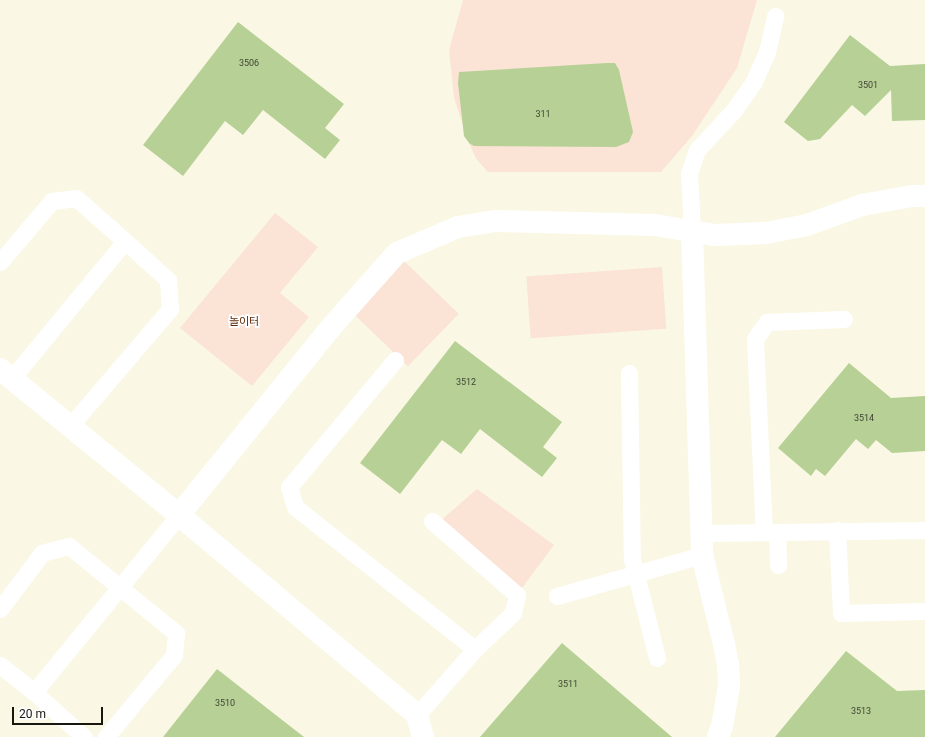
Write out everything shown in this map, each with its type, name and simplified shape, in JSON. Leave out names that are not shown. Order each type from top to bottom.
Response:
[{"type":"street","points":[[179,514],[333,325],[397,253],[458,227],[495,221],[655,225],[715,235],[766,233],[807,225],[862,205],[912,196],[925,196]]},
{"type":"street","points":[[692,231],[702,555],[728,664],[729,686],[726,707],[718,737]]},
{"type":"street","points":[[6,373],[179,514],[417,715],[423,737]]},
{"type":"lane","points":[[692,231],[689,174],[697,150],[734,110],[754,82],[767,52],[775,16]]},
{"type":"lane","points":[[0,262],[52,202],[76,198],[168,280],[170,309],[70,426]]},
{"type":"lane","points":[[6,373],[125,241]]},
{"type":"lane","points":[[778,565],[770,532],[755,339],[767,322],[844,319]]},
{"type":"lane","points":[[394,360],[289,487],[295,507],[475,649]]},
{"type":"lane","points":[[629,373],[632,559],[657,658]]},
{"type":"lane","points":[[34,692],[179,514]]},
{"type":"lane","points":[[417,715],[475,649],[513,613],[517,595],[432,521]]},
{"type":"lane","points":[[838,530],[841,613],[925,611]]},
{"type":"lane","points":[[701,533],[925,530]]},
{"type":"lane","points":[[0,609],[42,553],[69,546],[176,633],[174,655],[106,737]]},
{"type":"lane","points":[[557,596],[702,555]]},
{"type":"lane","points":[[0,665],[34,692],[84,737]]},
{"type":"green space","points":[[463,0],[757,0],[737,68],[692,136],[661,172],[488,172],[477,160],[469,143],[454,98],[449,50]]},
{"type":"green space","name":"놀이터","points":[[275,213],[318,247],[280,293],[309,317],[252,386],[180,328]]},
{"type":"green space","points":[[404,261],[459,314],[408,366],[353,314]]},
{"type":"green space","points":[[662,267],[666,329],[531,338],[526,276]]},
{"type":"green space","points":[[477,489],[554,545],[522,588],[439,522]]},
{"type":"building","points":[[238,22],[344,104],[325,128],[340,140],[325,159],[263,110],[243,135],[225,121],[183,176],[143,145]]},
{"type":"building","points":[[850,35],[890,66],[925,64],[925,120],[892,121],[891,90],[865,116],[852,105],[820,139],[808,141],[784,122]]},
{"type":"building","points":[[615,63],[619,70],[633,132],[629,142],[616,147],[474,146],[469,143],[464,136],[458,83],[459,72]]},
{"type":"building","points":[[455,341],[562,422],[543,447],[557,458],[542,477],[480,429],[461,454],[442,440],[400,494],[360,463]]},
{"type":"building","points":[[849,363],[891,398],[925,396],[925,451],[892,453],[876,440],[868,449],[856,439],[825,476],[816,469],[811,476],[778,448]]},
{"type":"building","points":[[562,643],[672,737],[480,737]]},
{"type":"building","points":[[846,651],[897,691],[925,690],[925,737],[775,737]]},
{"type":"building","points":[[217,669],[304,737],[163,737]]}]
